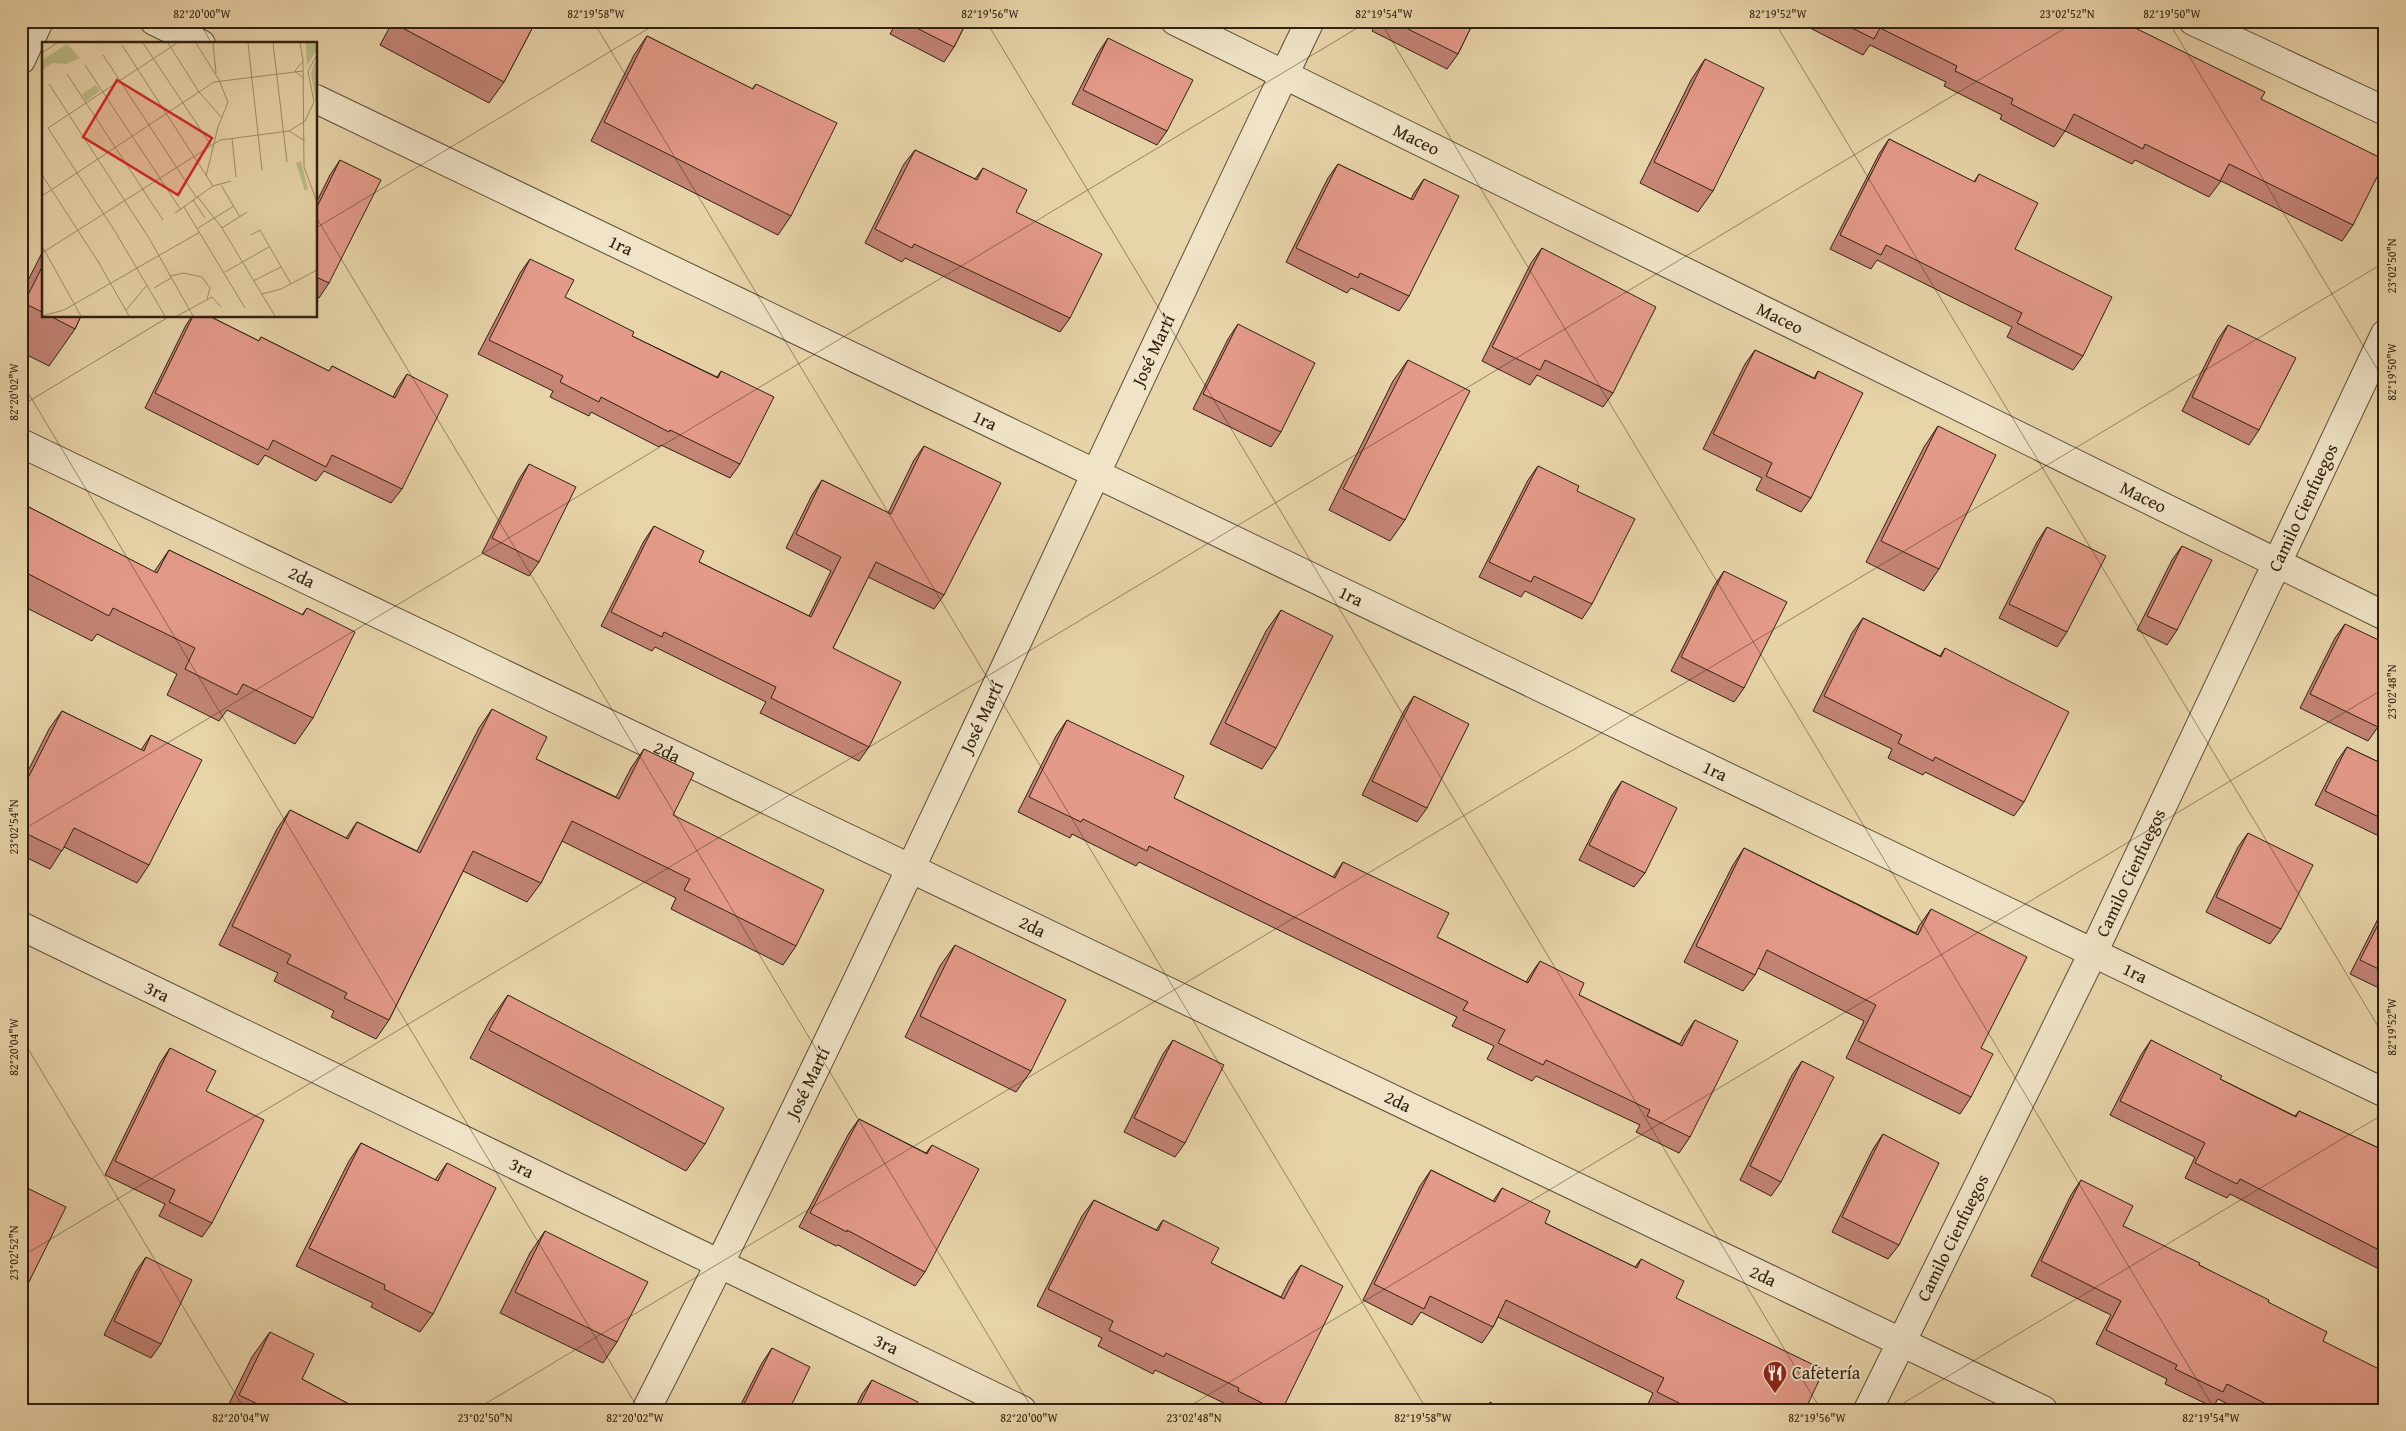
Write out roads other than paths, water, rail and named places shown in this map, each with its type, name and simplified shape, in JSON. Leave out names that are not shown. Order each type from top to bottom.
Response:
[{"type":"street","points":[[21,60],[40,21]]},
{"type":"street","points":[[154,21],[197,42]]},
{"type":"street","name":"Maceo","points":[[1174,21],[2385,616]]},
{"type":"street","name":"José Martí","points":[[646,1410],[720,1264],[910,868],[1310,21]]},
{"type":"street","points":[[2193,21],[2385,111]]},
{"type":"street","name":"1ra","points":[[318,100],[2385,1093]]},
{"type":"street","name":"Camilo Cienfuegos","points":[[1868,1410],[2093,953],[2275,563],[2385,334]]},
{"type":"street","name":"2da","points":[[21,443],[2043,1410]]},
{"type":"street","name":"3ra","points":[[21,926],[1022,1410]]},
{"type":"place","name":"Cafetería","points":[[1775,1394]]}]
